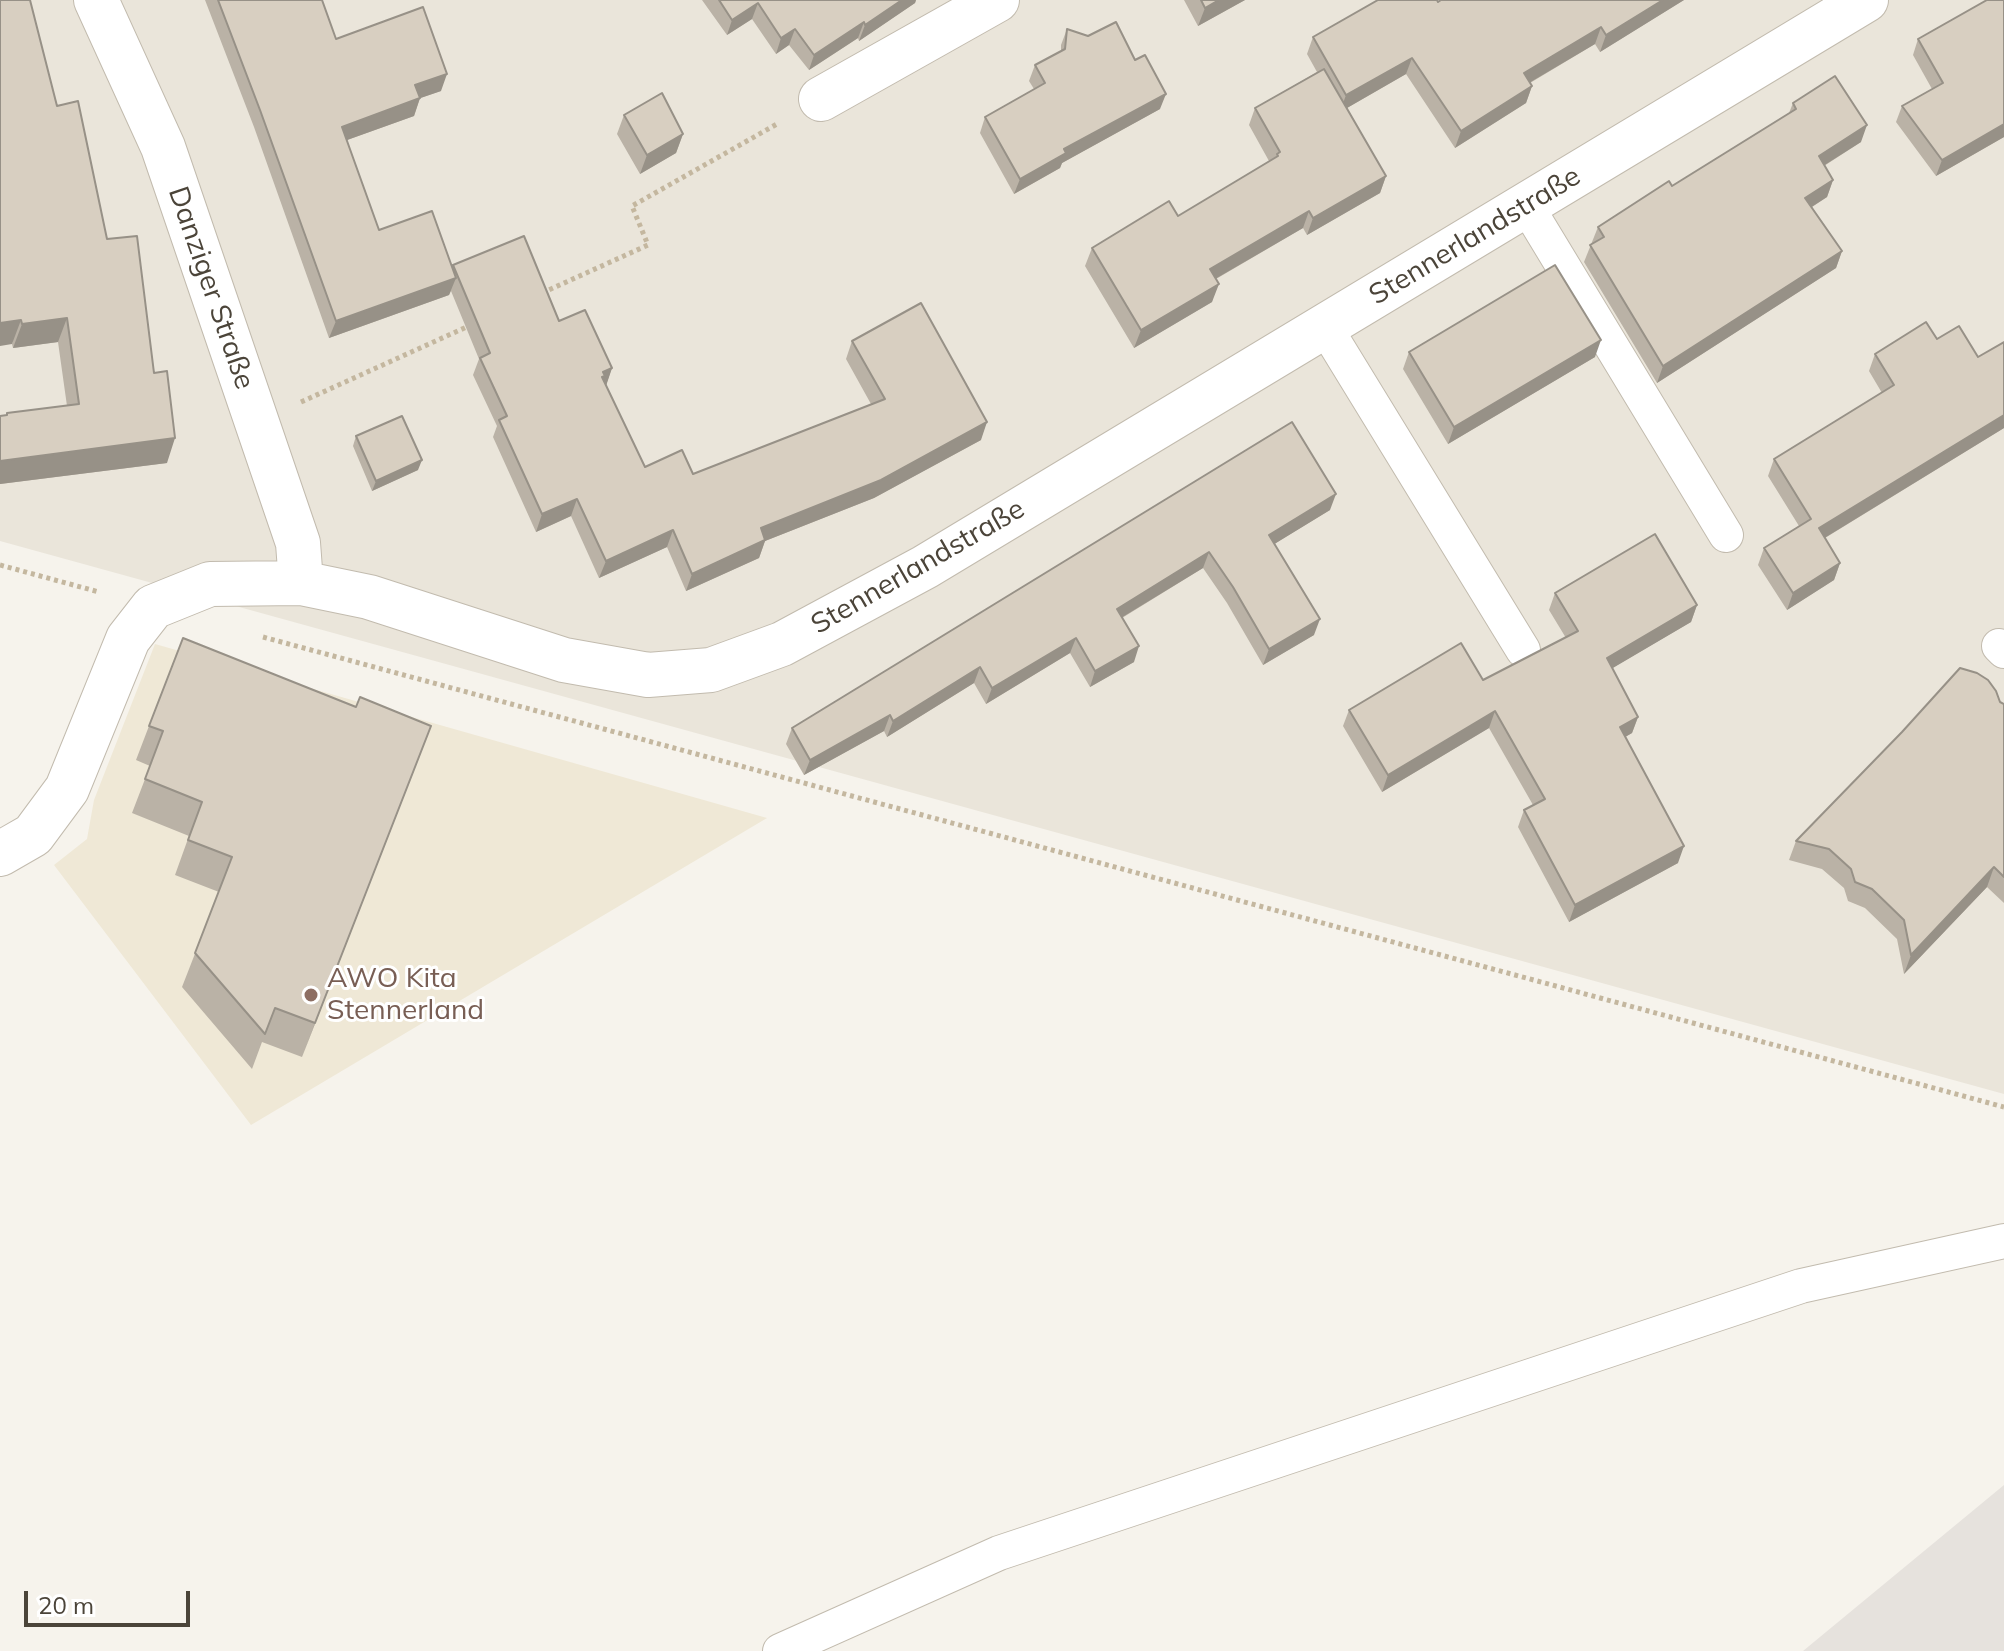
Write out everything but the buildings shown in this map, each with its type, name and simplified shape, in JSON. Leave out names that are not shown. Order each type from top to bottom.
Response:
[{"type":"street","name":"Danziger Straße","points":[[96,0],[163,147],[298,543],[301,583]]},
{"type":"street","points":[[821,99],[997,0]]},
{"type":"street","name":"Stennerlandstraße","points":[[153,607],[210,584],[301,583],[369,597],[564,660],[648,675],[711,670],[782,644],[925,567],[1866,0]]},
{"type":"street","points":[[0,854],[33,835],[67,789],[128,639],[153,607]]},
{"type":"lane","points":[[1526,205],[1726,535]]},
{"type":"lane","points":[[1325,327],[1523,650]]},
{"type":"lane","points":[[780,1651],[999,1553],[1801,1286],[2004,1241]]},
{"type":"path","points":[[532,298],[648,245],[632,206],[821,99]]},
{"type":"path","points":[[257,423],[474,324]]},
{"type":"path","points":[[0,565],[153,607]]},
{"type":"path","points":[[261,637],[2004,1107]]},
{"type":"shaded area","points":[[0,0],[2004,0],[2004,1094],[0,541]]},
{"type":"shaded area","name":"AWO Kita Stennerland","points":[[155,644],[767,818],[251,1125],[54,865],[87,839],[94,800]]},
{"type":"shaded area","points":[[2004,1485],[2004,1651],[1803,1651]]},
{"type":"place","name":"AWO Kita Stennerland","points":[[311,995]]}]
